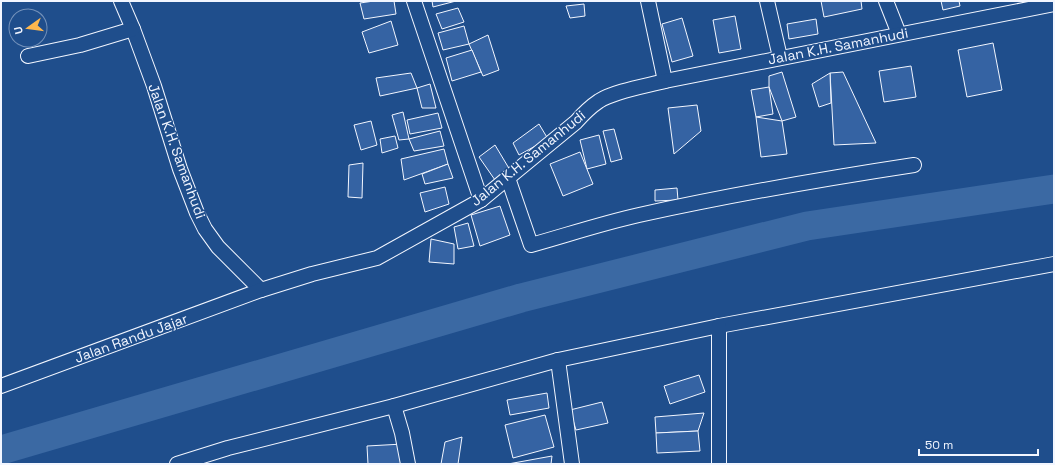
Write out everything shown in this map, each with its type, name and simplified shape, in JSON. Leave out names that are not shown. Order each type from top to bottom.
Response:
[{"type":"street","name":"Jalan K.H. Samanhudi","points":[[121,1],[154,86],[180,169],[205,230],[218,247],[261,290],[312,274],[377,258],[481,200],[576,122],[587,110],[600,100],[612,95],[665,81],[780,57],[1054,4]]},
{"type":"street","points":[[414,1],[481,200]]},
{"type":"street","points":[[648,1],[665,81]]},
{"type":"street","points":[[767,1],[780,57]]},
{"type":"street","points":[[886,1],[899,34]]},
{"type":"street","points":[[28,56],[80,45],[133,29]]},
{"type":"street","points":[[508,178],[531,245],[638,215],[756,192],[914,165]]},
{"type":"street","points":[[177,464],[228,448],[394,406],[558,360],[720,326],[1054,264]]},
{"type":"street","name":"Jalan Randu Jajar","points":[[1,386],[261,290]]},
{"type":"street","points":[[719,464],[720,326]]},
{"type":"street","points":[[558,360],[572,464]]},
{"type":"street","points":[[394,406],[401,428],[408,464]]},
{"type":"building","points":[[394,1],[396,14],[364,19],[360,3]]},
{"type":"building","points":[[432,1],[456,1],[433,7]]},
{"type":"building","points":[[821,1],[861,1],[862,9],[824,17]]},
{"type":"building","points":[[941,1],[959,1],[960,6],[943,10]]},
{"type":"building","points":[[584,4],[585,16],[570,18],[566,6]]},
{"type":"building","points":[[458,8],[464,22],[442,29],[436,14]]},
{"type":"building","points":[[735,16],[741,49],[719,53],[713,20]]},
{"type":"building","points":[[682,18],[693,56],[672,62],[662,24]]},
{"type":"building","points":[[816,19],[818,34],[789,39],[787,24]]},
{"type":"building","points":[[391,21],[398,45],[369,53],[362,32]]},
{"type":"building","points":[[464,26],[469,44],[443,50],[438,33]]},
{"type":"building","points":[[488,35],[499,70],[483,76],[469,44]]},
{"type":"building","points":[[993,43],[1002,90],[967,97],[958,50]]},
{"type":"building","points":[[472,50],[481,72],[452,81],[446,58]]},
{"type":"building","points":[[911,66],[916,97],[884,102],[879,71]]},
{"type":"building","points":[[782,72],[796,117],[782,121],[769,87],[769,76]]},
{"type":"building","points":[[843,72],[876,143],[834,145],[830,73]]},
{"type":"building","points":[[411,73],[417,88],[380,96],[376,78]]},
{"type":"building","points":[[830,73],[831,103],[819,107],[812,84]]},
{"type":"building","points":[[430,84],[436,108],[422,108],[417,88]]},
{"type":"building","points":[[769,87],[773,114],[756,117],[751,90]]},
{"type":"building","points":[[697,105],[701,131],[674,154],[668,108]]},
{"type":"building","points":[[403,112],[409,139],[399,140],[392,115]]},
{"type":"building","points":[[438,113],[442,128],[410,134],[407,120]]},
{"type":"building","points":[[756,117],[782,121],[787,154],[761,157]]},
{"type":"building","points":[[371,121],[377,145],[361,150],[354,125]]},
{"type":"building","points":[[539,124],[548,139],[519,155],[513,143]]},
{"type":"building","points":[[614,129],[622,159],[611,162],[603,131]]},
{"type":"building","points":[[440,131],[444,146],[414,151],[409,139]]},
{"type":"building","points":[[599,135],[606,164],[587,169],[580,140]]},
{"type":"building","points":[[395,136],[398,148],[382,153],[380,139]]},
{"type":"building","points":[[495,145],[510,170],[495,180],[479,157]]},
{"type":"building","points":[[444,149],[448,164],[404,180],[401,159]]},
{"type":"building","points":[[580,152],[593,184],[563,196],[550,164]]},
{"type":"building","points":[[363,163],[362,198],[348,197],[349,165]]},
{"type":"building","points":[[448,164],[453,178],[425,184],[422,174]]},
{"type":"building","points":[[445,187],[449,204],[425,212],[420,193]]},
{"type":"building","points":[[677,188],[678,200],[655,201],[655,190]]},
{"type":"building","points":[[500,206],[510,235],[480,246],[471,215]]},
{"type":"building","points":[[468,223],[474,246],[458,249],[454,227]]},
{"type":"building","points":[[431,239],[454,244],[454,264],[429,262]]},
{"type":"building","points":[[699,375],[705,392],[670,404],[664,386]]},
{"type":"building","points":[[547,393],[549,408],[510,415],[507,400]]},
{"type":"building","points":[[602,402],[608,423],[576,430],[570,410]]},
{"type":"building","points":[[704,413],[698,431],[656,433],[655,417]]},
{"type":"building","points":[[545,415],[554,447],[513,458],[505,425]]},
{"type":"building","points":[[698,431],[700,451],[657,453],[656,433]]},
{"type":"building","points":[[462,437],[458,464],[441,464],[445,442]]},
{"type":"building","points":[[403,444],[404,464],[368,464],[367,446]]},
{"type":"building","points":[[552,456],[551,464],[508,464]]},
{"type":"waterway","points":[[1,450],[521,298],[807,226],[1054,189]]}]
